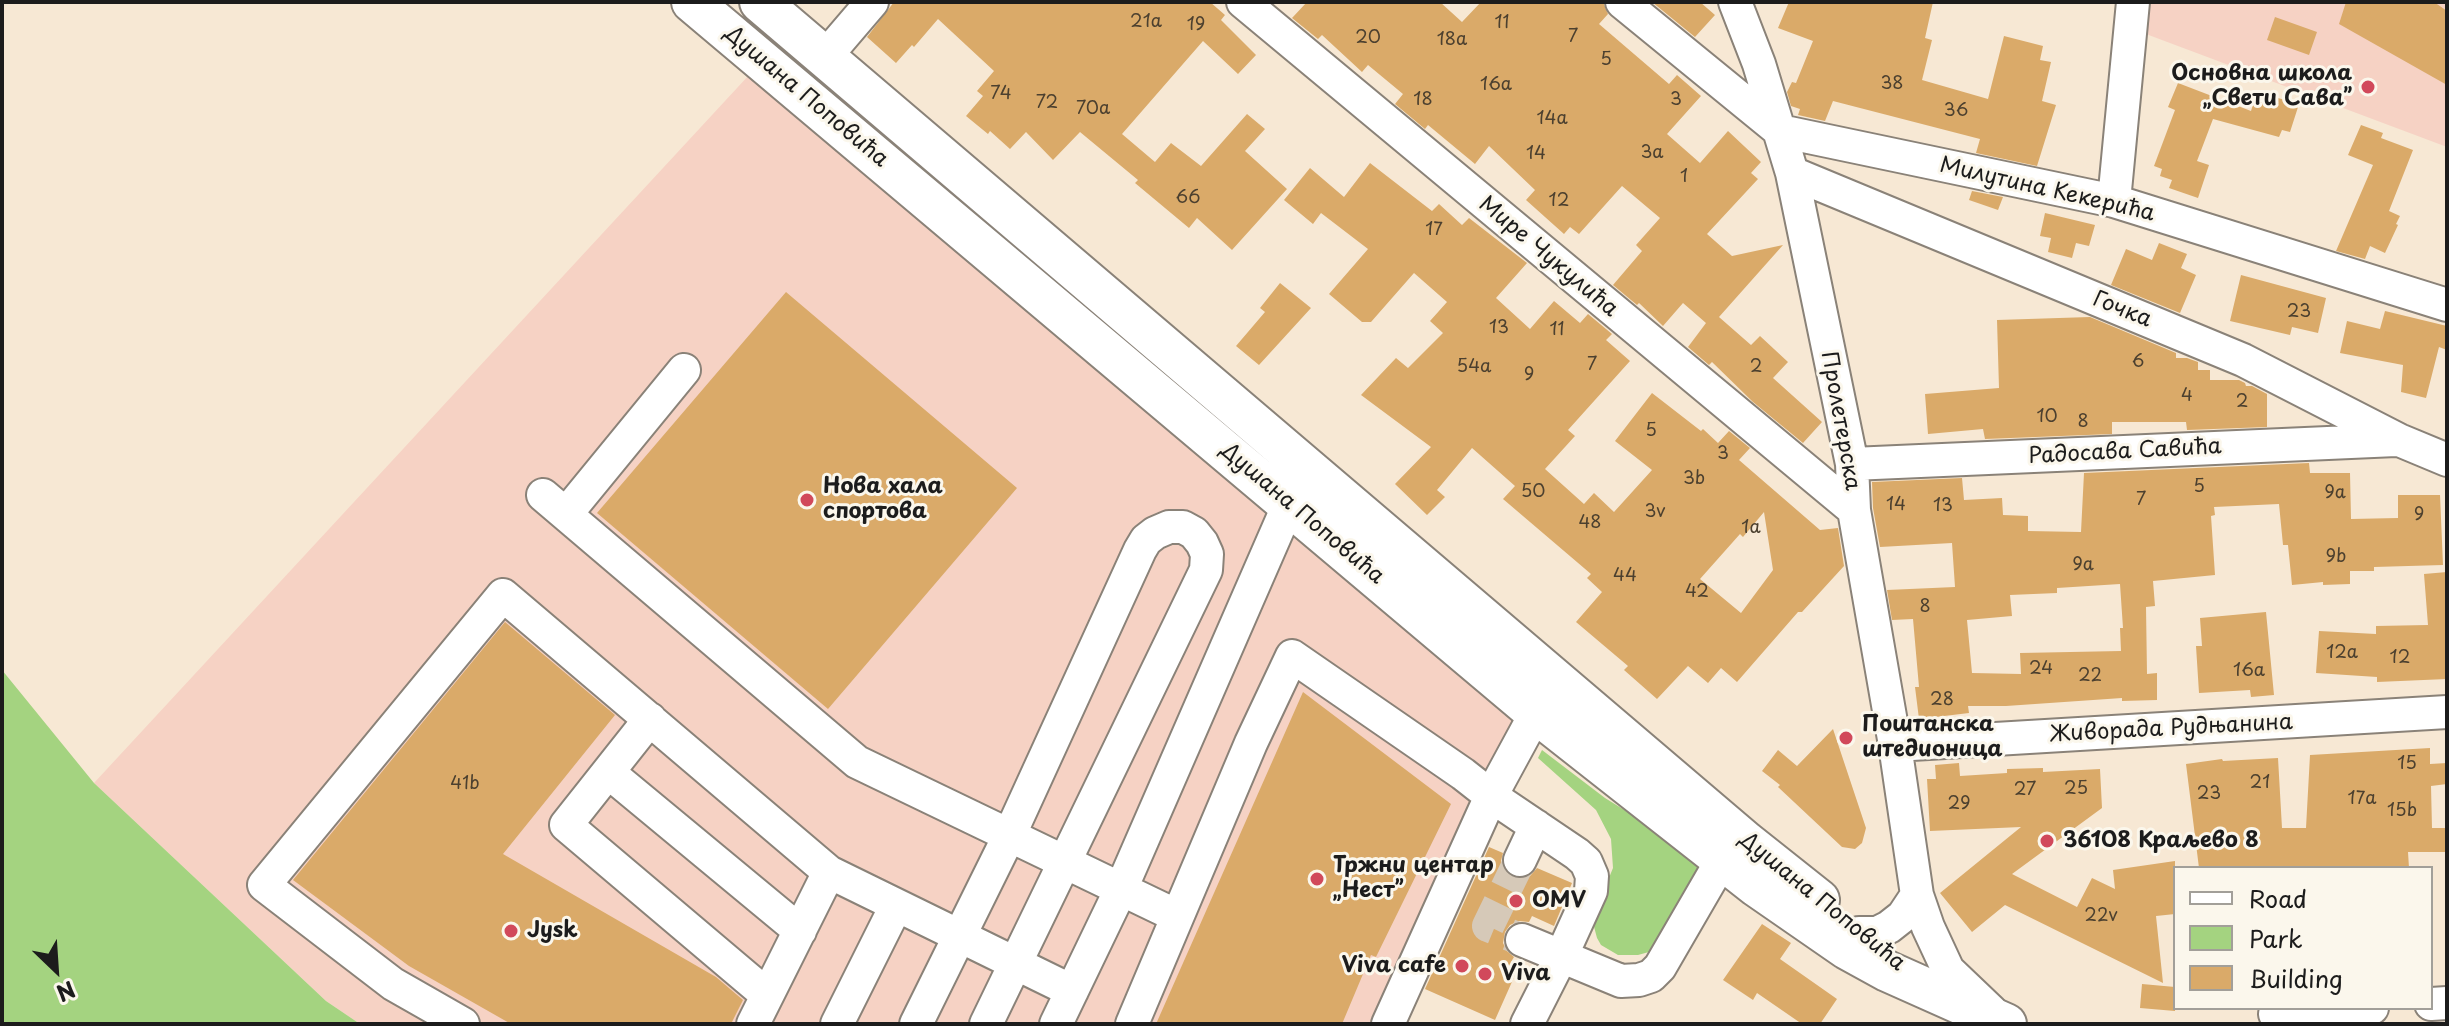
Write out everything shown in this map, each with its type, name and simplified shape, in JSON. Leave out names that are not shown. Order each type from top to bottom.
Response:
[{"type":"main road","name":"Душана Поповића","points":[[692,2],[1935,993]]},
{"type":"main road","name":"Душана Поповића","points":[[760,2],[825,57],[1300,488],[1536,713],[1756,886],[1847,949],[1887,971],[2006,1024]]},
{"type":"street","points":[[825,57],[872,2]]},
{"type":"street","name":"Мире Чукулића","points":[[1243,2],[1854,510]]},
{"type":"street","points":[[1622,2],[1780,131]]},
{"type":"street","name":"Пролетерска","points":[[1735,2],[1759,64],[1792,173],[1852,464],[1854,510],[1895,745],[1917,895],[1948,970],[2006,1024]]},
{"type":"street","points":[[2114,201],[2133,2]]},
{"type":"street","name":"Милутина Кекерића","points":[[1780,131],[2114,201],[2447,305]]},
{"type":"street","name":"Гочка","points":[[1792,173],[2243,360],[2399,440],[2447,460]]},
{"type":"street","points":[[684,370],[555,504],[857,762],[1177,916]]},
{"type":"street","name":"Радосава Савића","points":[[1852,464],[2399,440]]},
{"type":"street","points":[[1056,1024],[1121,889],[1300,488]]},
{"type":"street","points":[[916,1024],[1010,834],[1140,550],[1155,533],[1169,527],[1183,527],[1194,533],[1202,543],[1207,554],[1206,570],[986,1024]]},
{"type":"street","points":[[463,1024],[393,984],[264,885],[503,595],[829,872],[1072,991]]},
{"type":"street","points":[[1132,1024],[1251,743],[1292,656],[1586,862],[1592,876],[1591,891],[1527,1024]]},
{"type":"street","name":"Живорада Рудњанина","points":[[1895,745],[2447,712]]},
{"type":"street","points":[[1388,1024],[1491,796],[1536,713]]},
{"type":"street","points":[[650,719],[566,825],[767,995]]},
{"type":"street","points":[[608,772],[800,931]]},
{"type":"street","points":[[1520,860],[1536,826]]},
{"type":"street","points":[[1522,940],[1621,981],[1651,976],[1660,967],[1722,860]]},
{"type":"street","points":[[753,1024],[829,872]]},
{"type":"street","points":[[1859,933],[1877,933],[1889,927],[1903,916],[1917,895]]},
{"type":"street","points":[[837,1024],[896,906]]},
{"type":"street","points":[[2275,1014],[2340,1010]]},
{"type":"shaded area","name":"Основна школа „Свети Сава”","points":[[2133,2],[2447,2],[2447,147],[2130,28]]},
{"type":"shaded area","points":[[762,61],[1536,713],[1388,1024],[360,1024],[326,1001],[94,783]]},
{"type":"green space","points":[[2,670],[94,783],[326,1001],[360,1024],[2,1024]]},
{"type":"green space","points":[[1542,750],[1605,798],[1710,863],[1656,950],[1638,955],[1618,955],[1601,945],[1597,938],[1592,919],[1613,868],[1611,839],[1596,810],[1538,758]]},
{"type":"building","points":[[894,2],[1210,2],[1225,15],[1221,20],[1256,55],[1238,74],[1203,41],[1122,134],[1155,162],[1171,143],[1201,166],[1247,114],[1265,129],[1245,151],[1287,189],[1232,250],[1197,218],[1189,228],[1080,132],[1053,160],[1026,132],[1010,149],[990,131],[988,134],[966,116],[983,96],[977,91],[994,71],[938,19],[896,63],[867,37]]},
{"type":"building","points":[[1307,2],[1440,2],[1462,22],[1481,2],[1603,2],[1608,14],[1599,24],[1669,84],[1677,75],[1701,96],[1667,134],[1700,163],[1728,131],[1761,162],[1751,173],[1758,179],[1707,234],[1732,256],[1783,245],[1719,317],[1751,345],[1760,336],[1788,362],[1773,378],[1822,422],[1803,443],[1753,402],[1712,362],[1709,365],[1688,347],[1706,323],[1683,303],[1663,326],[1639,303],[1637,305],[1613,285],[1642,251],[1636,245],[1660,218],[1622,186],[1579,234],[1570,227],[1564,234],[1526,200],[1535,190],[1489,146],[1475,164],[1428,125],[1425,129],[1395,104],[1403,94],[1368,65],[1362,72],[1322,35],[1318,39],[1292,18]]},
{"type":"building","points":[[1652,2],[1700,2],[1715,15],[1695,37]]},
{"type":"building","points":[[1789,2],[1933,2],[1925,38],[1932,40],[1922,80],[1988,99],[2004,36],[2043,46],[2040,60],[2051,62],[2042,101],[2056,105],[2037,166],[1976,153],[1980,139],[1833,101],[1825,121],[1798,115],[1800,109],[1791,106],[1787,92],[1792,82],[1796,83],[1813,41],[1778,28]]},
{"type":"building","points":[[2346,2],[2434,2],[2447,11],[2447,85],[2339,24]]},
{"type":"building","points":[[2275,17],[2317,32],[2309,55],[2267,40]]},
{"type":"building","points":[[2178,83],[2251,111],[2257,92],[2299,104],[2290,132],[2282,130],[2279,137],[2213,119],[2197,161],[2209,165],[2198,198],[2169,188],[2172,180],[2160,176],[2162,169],[2154,166],[2175,110],[2168,107]]},
{"type":"building","points":[[2361,125],[2383,133],[2381,138],[2413,150],[2389,211],[2400,216],[2398,225],[2385,253],[2370,246],[2365,259],[2336,251],[2373,165],[2348,155]]},
{"type":"building","points":[[1370,163],[1432,211],[1439,204],[1462,225],[1469,218],[1527,263],[1496,298],[1530,329],[1554,301],[1580,323],[1588,314],[1612,334],[1606,340],[1630,361],[1568,430],[1575,436],[1545,469],[1584,504],[1594,493],[1614,512],[1652,470],[1615,441],[1652,393],[1718,443],[1729,431],[1750,448],[1739,460],[1820,530],[1838,528],[1844,566],[1802,612],[1798,612],[1737,682],[1721,668],[1708,683],[1688,666],[1657,699],[1624,670],[1628,666],[1576,622],[1602,592],[1587,578],[1591,574],[1503,499],[1515,486],[1472,448],[1437,490],[1445,497],[1427,515],[1395,484],[1431,447],[1361,395],[1396,358],[1408,368],[1443,333],[1430,321],[1447,302],[1414,273],[1371,322],[1362,322],[1329,294],[1368,249],[1321,213],[1313,224],[1284,200],[1310,168],[1344,197]],"holes":[[[1764,512],[1773,570],[1741,613],[1700,579]]]},
{"type":"building","points":[[1972,191],[2003,197],[1998,210],[1969,200]]},
{"type":"building","points":[[2045,213],[2095,225],[2089,246],[2076,243],[2072,258],[2048,252],[2051,238],[2040,236]]},
{"type":"building","points":[[2159,243],[2187,254],[2181,268],[2196,275],[2180,313],[2111,285],[2126,249],[2152,260]]},
{"type":"building","points":[[2241,275],[2326,298],[2318,333],[2292,327],[2290,335],[2230,321]]},
{"type":"building","points":[[1280,283],[1311,308],[1259,365],[1236,346],[1265,312],[1260,308]]},
{"type":"building","name":"Нова хала спортова","points":[[786,292],[1017,488],[828,709],[597,513]]},
{"type":"building","points":[[2385,311],[2447,326],[2447,350],[2439,347],[2426,398],[2401,392],[2403,365],[2340,353],[2347,321],[2380,329]]},
{"type":"building","points":[[2090,317],[2176,353],[2176,358],[2198,362],[2198,370],[2210,370],[2210,380],[2239,380],[2267,394],[2267,427],[2187,430],[2186,422],[2112,422],[2112,434],[1985,439],[1983,429],[1928,434],[1925,394],[1999,388],[1997,320]]},
{"type":"building","points":[[2309,463],[2310,473],[2350,473],[2351,519],[2398,518],[2398,495],[2440,495],[2443,565],[2374,567],[2374,571],[2350,571],[2350,584],[2323,585],[2323,582],[2292,585],[2288,545],[2283,545],[2279,504],[2214,507],[2215,515],[2211,516],[2215,575],[2153,581],[2155,606],[2146,607],[2147,674],[2157,673],[2157,700],[2122,701],[2122,698],[1968,706],[1969,713],[1919,719],[1913,619],[1892,620],[1887,590],[1955,587],[1952,543],[1880,547],[1872,482],[1962,478],[1964,500],[2002,498],[2003,515],[2028,516],[2028,531],[2081,532],[2084,473]],"holes":[[[2120,584],[2123,628],[2120,628],[2121,651],[2020,653],[2021,674],[1972,673],[1967,620],[2012,616],[2010,595],[2057,593],[2057,588]]]},
{"type":"building","points":[[2447,572],[2447,679],[2377,682],[2377,677],[2316,673],[2319,631],[2376,634],[2376,626],[2428,625],[2424,574]]},
{"type":"building","points":[[2266,612],[2274,695],[2251,697],[2250,690],[2199,693],[2196,646],[2202,646],[2200,618]]},
{"type":"building","points":[[505,622],[615,715],[503,854],[716,977],[743,1000],[731,1024],[511,1024],[409,966],[293,880]]},
{"type":"building","name":"Тржни центар „Нест”","points":[[1303,692],[1451,804],[1376,957],[1371,955],[1342,1024],[1156,1024]]},
{"type":"building","points":[[1833,729],[1866,828],[1862,843],[1855,849],[1842,847],[1762,771],[1778,750],[1797,766]]},
{"type":"building","points":[[2430,748],[2430,764],[2447,763],[2447,784],[2431,786],[2432,828],[2447,828],[2447,852],[2408,852],[2409,866],[2199,866],[2186,764],[2222,759],[2278,758],[2282,828],[2306,828],[2310,755]]},
{"type":"building","points":[[1959,763],[1960,776],[2007,773],[2007,769],[2043,768],[2043,772],[2100,769],[2102,808],[2012,874],[2077,907],[2092,878],[2115,889],[2113,870],[2175,861],[2173,914],[2156,916],[2163,983],[2005,905],[1972,932],[1940,893],[2021,827],[1930,831],[1927,779],[1936,779],[1935,765]]},
{"type":"building","points":[[1489,847],[1503,853],[1501,861],[1504,870],[1513,877],[1521,879],[1530,876],[1537,868],[1572,883],[1554,926],[1532,916],[1529,922],[1519,921],[1510,925],[1505,932],[1503,943],[1514,957],[1511,962],[1519,966],[1495,1020],[1425,989]]},
{"type":"building","points":[[1762,924],[1791,943],[1780,959],[1837,999],[1820,1024],[1802,1024],[1757,993],[1753,1000],[1723,980]]},
{"type":"building","points":[[2142,984],[2173,987],[2175,1011],[2140,1008]]},
{"type":"tunnel","points":[[1520,860],[1488,926],[1522,940]]},
{"type":"place","name":"Основна школа „Свети Сава”","points":[[2368,87]]},
{"type":"place","name":"Нова хала спортова","points":[[807,500]]},
{"type":"place","name":"Поштанска штедионица","points":[[1846,738]]},
{"type":"place","name":"36108 Краљево 8","points":[[2047,841]]},
{"type":"place","name":"Тржни центар „Нест”","points":[[1317,879]]},
{"type":"place","name":"OMV","points":[[1516,901]]},
{"type":"place","name":"Jysk","points":[[511,931]]},
{"type":"place","name":"Viva cafe","points":[[1462,966]]},
{"type":"place","name":"Viva","points":[[1485,974]]}]
